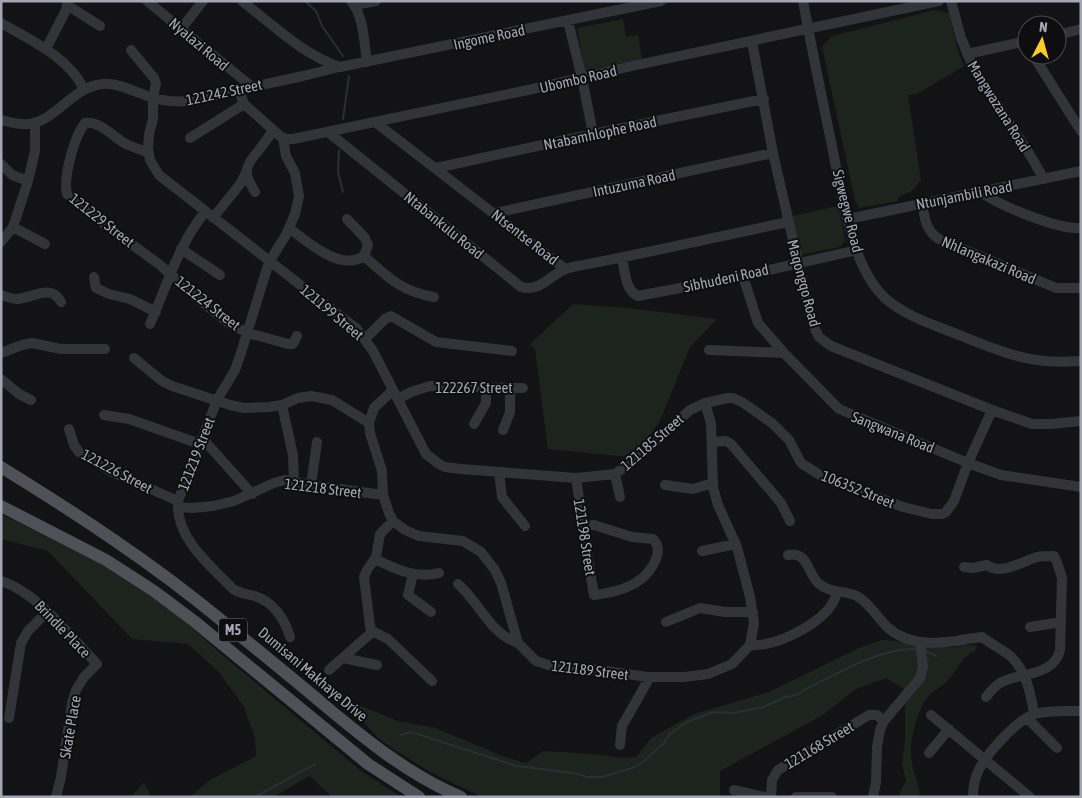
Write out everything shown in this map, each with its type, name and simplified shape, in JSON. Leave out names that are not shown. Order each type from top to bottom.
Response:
[{"type":"main road","name":"Dumisani Makhaye Drive","points":[[1,467],[116,541],[160,572],[227,624],[388,756],[418,775],[461,797]]},
{"type":"main road","name":"M5","points":[[1,506],[99,556],[147,586],[194,621],[368,764],[419,797]]},
{"type":"street","name":"Nyalazi Road","points":[[146,1],[251,86]]},
{"type":"street","points":[[181,29],[203,1]]},
{"type":"street","points":[[242,1],[303,50],[340,67]]},
{"type":"street","points":[[367,62],[363,33],[353,3],[376,1]]},
{"type":"street","name":"Ingome Road","points":[[340,67],[568,21],[618,6],[662,1]]},
{"type":"street","name":"Sigwegwe Road","points":[[803,1],[848,219],[857,250],[869,278],[879,292],[887,300],[912,315],[980,343],[1030,360],[1049,363],[1081,361]]},
{"type":"street","name":"Ubombo Road","points":[[283,138],[293,139],[328,132],[939,1]]},
{"type":"street","name":"Mangwazana Road","points":[[951,1],[967,54],[974,69],[1044,179]]},
{"type":"street","points":[[46,50],[68,3],[100,26]]},
{"type":"street","points":[[568,21],[593,134]]},
{"type":"street","points":[[1,23],[68,65],[84,89]]},
{"type":"street","points":[[1067,32],[1081,29]]},
{"type":"street","name":"Maqongqo Road","points":[[752,42],[788,222],[812,323],[823,341],[831,346],[992,410],[1032,424],[1081,421]]},
{"type":"street","points":[[967,54],[1017,45]]},
{"type":"street","points":[[131,50],[155,80],[153,119],[149,134],[148,152]]},
{"type":"street","points":[[317,73],[320,66],[318,58]]},
{"type":"street","points":[[1039,65],[1081,131]]},
{"type":"street","name":"121242 Street","points":[[35,123],[44,119],[84,89],[102,84],[109,84],[153,98],[177,102],[340,67]]},
{"type":"street","points":[[239,90],[244,104],[283,138]]},
{"type":"street","name":"Ntabamhlophe Road","points":[[436,168],[764,99]]},
{"type":"street","points":[[190,138],[244,104]]},
{"type":"street","points":[[1,120],[24,124],[35,123],[36,151],[13,227],[1,242]]},
{"type":"street","name":"121229 Street","points":[[148,152],[125,143],[102,127],[90,122],[85,123],[77,137],[68,166],[67,194],[80,206],[171,274]]},
{"type":"street","name":"Ntsentse Road","points":[[375,122],[564,268],[622,258],[788,222]]},
{"type":"street","points":[[150,324],[182,249],[194,227],[209,215],[241,182],[248,162],[273,130]]},
{"type":"street","name":"Ntabankulu Road","points":[[328,132],[521,287],[533,289],[564,268]]},
{"type":"street","name":"121219 Street","points":[[283,138],[286,156],[295,173],[299,196],[295,214],[269,262],[235,370],[216,400],[178,504],[185,534],[196,551],[233,589],[240,593],[261,598],[274,608],[286,625],[290,637]]},
{"type":"street","name":"121199 Street","points":[[148,152],[159,174],[269,262],[345,319],[366,339],[426,454],[432,459],[445,467],[499,472],[576,478],[615,474]]},
{"type":"street","name":"Intuzuma Road","points":[[495,213],[773,153]]},
{"type":"street","points":[[1,164],[12,175],[28,182]]},
{"type":"street","name":"Ntunjambili Road","points":[[848,219],[1081,171]]},
{"type":"street","points":[[246,172],[255,192]]},
{"type":"street","points":[[980,191],[992,200],[1056,225],[1081,228]]},
{"type":"street","name":"Nhlangakazi Road","points":[[922,203],[928,228],[939,239],[1056,288],[1081,288]]},
{"type":"street","points":[[289,228],[329,255],[354,261],[364,256],[368,247],[367,242],[346,219]]},
{"type":"street","points":[[13,227],[45,244]]},
{"type":"street","points":[[182,249],[220,275]]},
{"type":"street","name":"Sibhudeni Road","points":[[622,258],[629,288],[638,296],[743,276],[857,250]]},
{"type":"street","points":[[364,256],[390,280],[400,286],[414,292],[434,296]]},
{"type":"street","name":"121224 Street","points":[[171,274],[235,327],[248,333],[288,344],[295,342],[297,336]]},
{"type":"street","points":[[94,276],[96,288],[102,292],[130,299],[156,312]]},
{"type":"street","name":"Sangwana Road","points":[[743,276],[758,323],[784,353],[841,410],[1001,475],[1081,487]]},
{"type":"street","points":[[1,296],[16,299],[40,293],[50,293],[57,296],[61,302]]},
{"type":"street","points":[[366,339],[385,319],[391,316],[436,342],[512,351]]},
{"type":"street","points":[[1,353],[32,343],[61,349],[105,349]]},
{"type":"street","points":[[709,350],[784,353]]},
{"type":"street","points":[[134,358],[162,382],[178,389],[244,408],[282,405],[305,396],[326,398],[342,405],[369,423]]},
{"type":"street","points":[[1,379],[19,394],[31,400]]},
{"type":"street","name":"122267 Street","points":[[396,395],[430,386],[523,388]]},
{"type":"street","points":[[474,424],[486,403],[486,387]]},
{"type":"street","points":[[503,430],[510,412],[510,387]]},
{"type":"street","points":[[329,670],[368,637],[372,631],[364,577],[375,559],[380,534],[394,521],[383,495],[382,471],[370,433],[369,423],[374,408],[396,395]]},
{"type":"street","name":"106352 Street","points":[[690,410],[705,403],[733,398],[742,402],[782,431],[790,440],[801,462],[823,477],[898,505],[932,514],[942,514],[950,507],[992,410]]},
{"type":"street","points":[[705,403],[711,423],[713,483],[718,505],[736,544],[750,597],[754,623],[750,645],[771,643],[797,632],[829,609],[837,593]]},
{"type":"street","points":[[282,405],[293,455],[294,482]]},
{"type":"street","name":"121185 Street","points":[[615,474],[637,458],[690,410]]},
{"type":"street","points":[[104,415],[129,419],[201,441],[252,494]]},
{"type":"street","name":"121226 Street","points":[[69,429],[74,446],[79,452],[110,471],[178,504]]},
{"type":"street","points":[[712,442],[721,441],[731,444],[782,503],[790,520]]},
{"type":"street","points":[[311,485],[317,442]]},
{"type":"street","points":[[499,472],[502,497],[526,526]]},
{"type":"street","points":[[615,474],[620,496]]},
{"type":"street","name":"121198 Street","points":[[576,478],[583,526],[594,595],[624,589],[641,578],[653,566],[656,558],[657,544],[651,538],[632,537],[594,525],[583,526]]},
{"type":"street","name":"121218 Street","points":[[178,504],[192,508],[213,506],[234,501],[284,480],[383,495]]},
{"type":"street","points":[[665,486],[693,489],[713,483]]},
{"type":"street","name":"121189 Street","points":[[394,521],[405,530],[419,536],[463,540],[481,552],[495,570],[501,583],[518,643],[536,661],[545,665],[650,677],[684,677],[708,674],[732,664],[750,645]]},
{"type":"street","points":[[702,551],[736,544]]},
{"type":"street","points":[[788,555],[795,554],[801,556],[817,582],[837,593],[853,594],[861,599],[887,629],[906,638],[920,643],[982,638],[1011,656],[1024,675],[1031,696],[1031,716],[1057,748]]},
{"type":"street","points":[[964,567],[972,568],[987,565],[991,568],[1007,568],[1037,558],[1054,556],[1062,578],[1060,650],[1058,658],[1034,674],[1001,682],[986,697]]},
{"type":"street","points":[[375,559],[413,574],[439,573]]},
{"type":"street","points":[[413,574],[408,596],[431,612]]},
{"type":"street","name":"Brindle Place","points":[[1,581],[30,596],[96,664]]},
{"type":"street","points":[[458,584],[472,598],[497,631],[505,638],[518,643]]},
{"type":"street","points":[[666,622],[700,608],[725,612],[752,612]]},
{"type":"street","points":[[8,718],[21,642],[47,612]]},
{"type":"street","points":[[1030,627],[1061,622]]},
{"type":"street","points":[[372,631],[388,639],[432,681]]},
{"type":"street","points":[[954,641],[965,640]]},
{"type":"street","points":[[873,797],[877,770],[878,738],[884,721],[920,678],[923,666],[920,643]]},
{"type":"street","points":[[343,658],[377,665]]},
{"type":"street","name":"Skate Place","points":[[56,797],[61,777],[72,703],[76,690],[84,677],[96,664]]},
{"type":"street","points":[[620,745],[622,726],[650,677]]},
{"type":"street","points":[[973,797],[977,774],[985,759],[1018,724],[1031,716],[1081,710]]},
{"type":"street","name":"121168 Street","points":[[771,797],[772,780],[778,770],[869,715],[877,715],[884,721]]},
{"type":"street","points":[[930,715],[1030,797]]},
{"type":"street","points":[[929,753],[948,729]]},
{"type":"street","points":[[734,790],[765,797]]},
{"type":"street","points":[[796,797],[832,797]]},
{"type":"shaded area","points":[[935,10],[949,13],[958,51],[964,66],[917,94],[908,95],[921,180],[912,191],[898,197],[898,201],[859,208],[855,200],[822,47],[832,36]]},
{"type":"shaded area","points":[[623,19],[626,37],[638,35],[642,59],[585,71],[577,28]]},
{"type":"shaded area","points":[[838,206],[845,241],[840,247],[800,255],[792,216]]},
{"type":"shaded area","points":[[573,304],[628,308],[717,319],[690,347],[660,421],[650,435],[628,457],[548,449],[535,349],[529,345]]},
{"type":"shaded area","points":[[1,514],[114,569],[179,616],[220,653],[360,770],[401,797],[332,797],[310,776],[273,797],[190,797],[210,780],[256,756],[255,739],[244,707],[219,672],[188,644],[132,639],[48,551],[1,539]]},
{"type":"shaded area","points":[[882,640],[944,648],[977,646],[975,651],[963,660],[951,677],[928,696],[922,705],[914,730],[911,748],[920,797],[900,797],[900,792],[906,781],[902,764],[905,740],[905,690],[886,678],[856,689],[823,715],[720,771],[720,797],[482,797],[430,772],[378,738],[342,698],[398,721],[436,728],[502,756],[526,763],[543,751],[594,754],[622,758],[636,757],[651,738],[694,714],[769,692],[859,648]]},
{"type":"shaded area","points":[[144,782],[151,797],[131,797]]},
{"type":"waterway","points":[[305,1],[316,11],[322,26],[343,56]]},
{"type":"waterway","points":[[343,119],[349,76]]},
{"type":"waterway","points":[[339,150],[338,172],[343,192]]},
{"type":"waterway","points":[[401,735],[411,732],[517,766],[574,773],[587,777],[602,777],[635,767],[643,762],[664,743],[670,734],[687,722],[714,712],[733,713],[764,707],[785,697],[798,695],[804,690],[873,657],[901,650],[915,649]]},
{"type":"waterway","points":[[925,651],[936,656]]},
{"type":"waterway","points":[[255,797],[315,764]]}]
